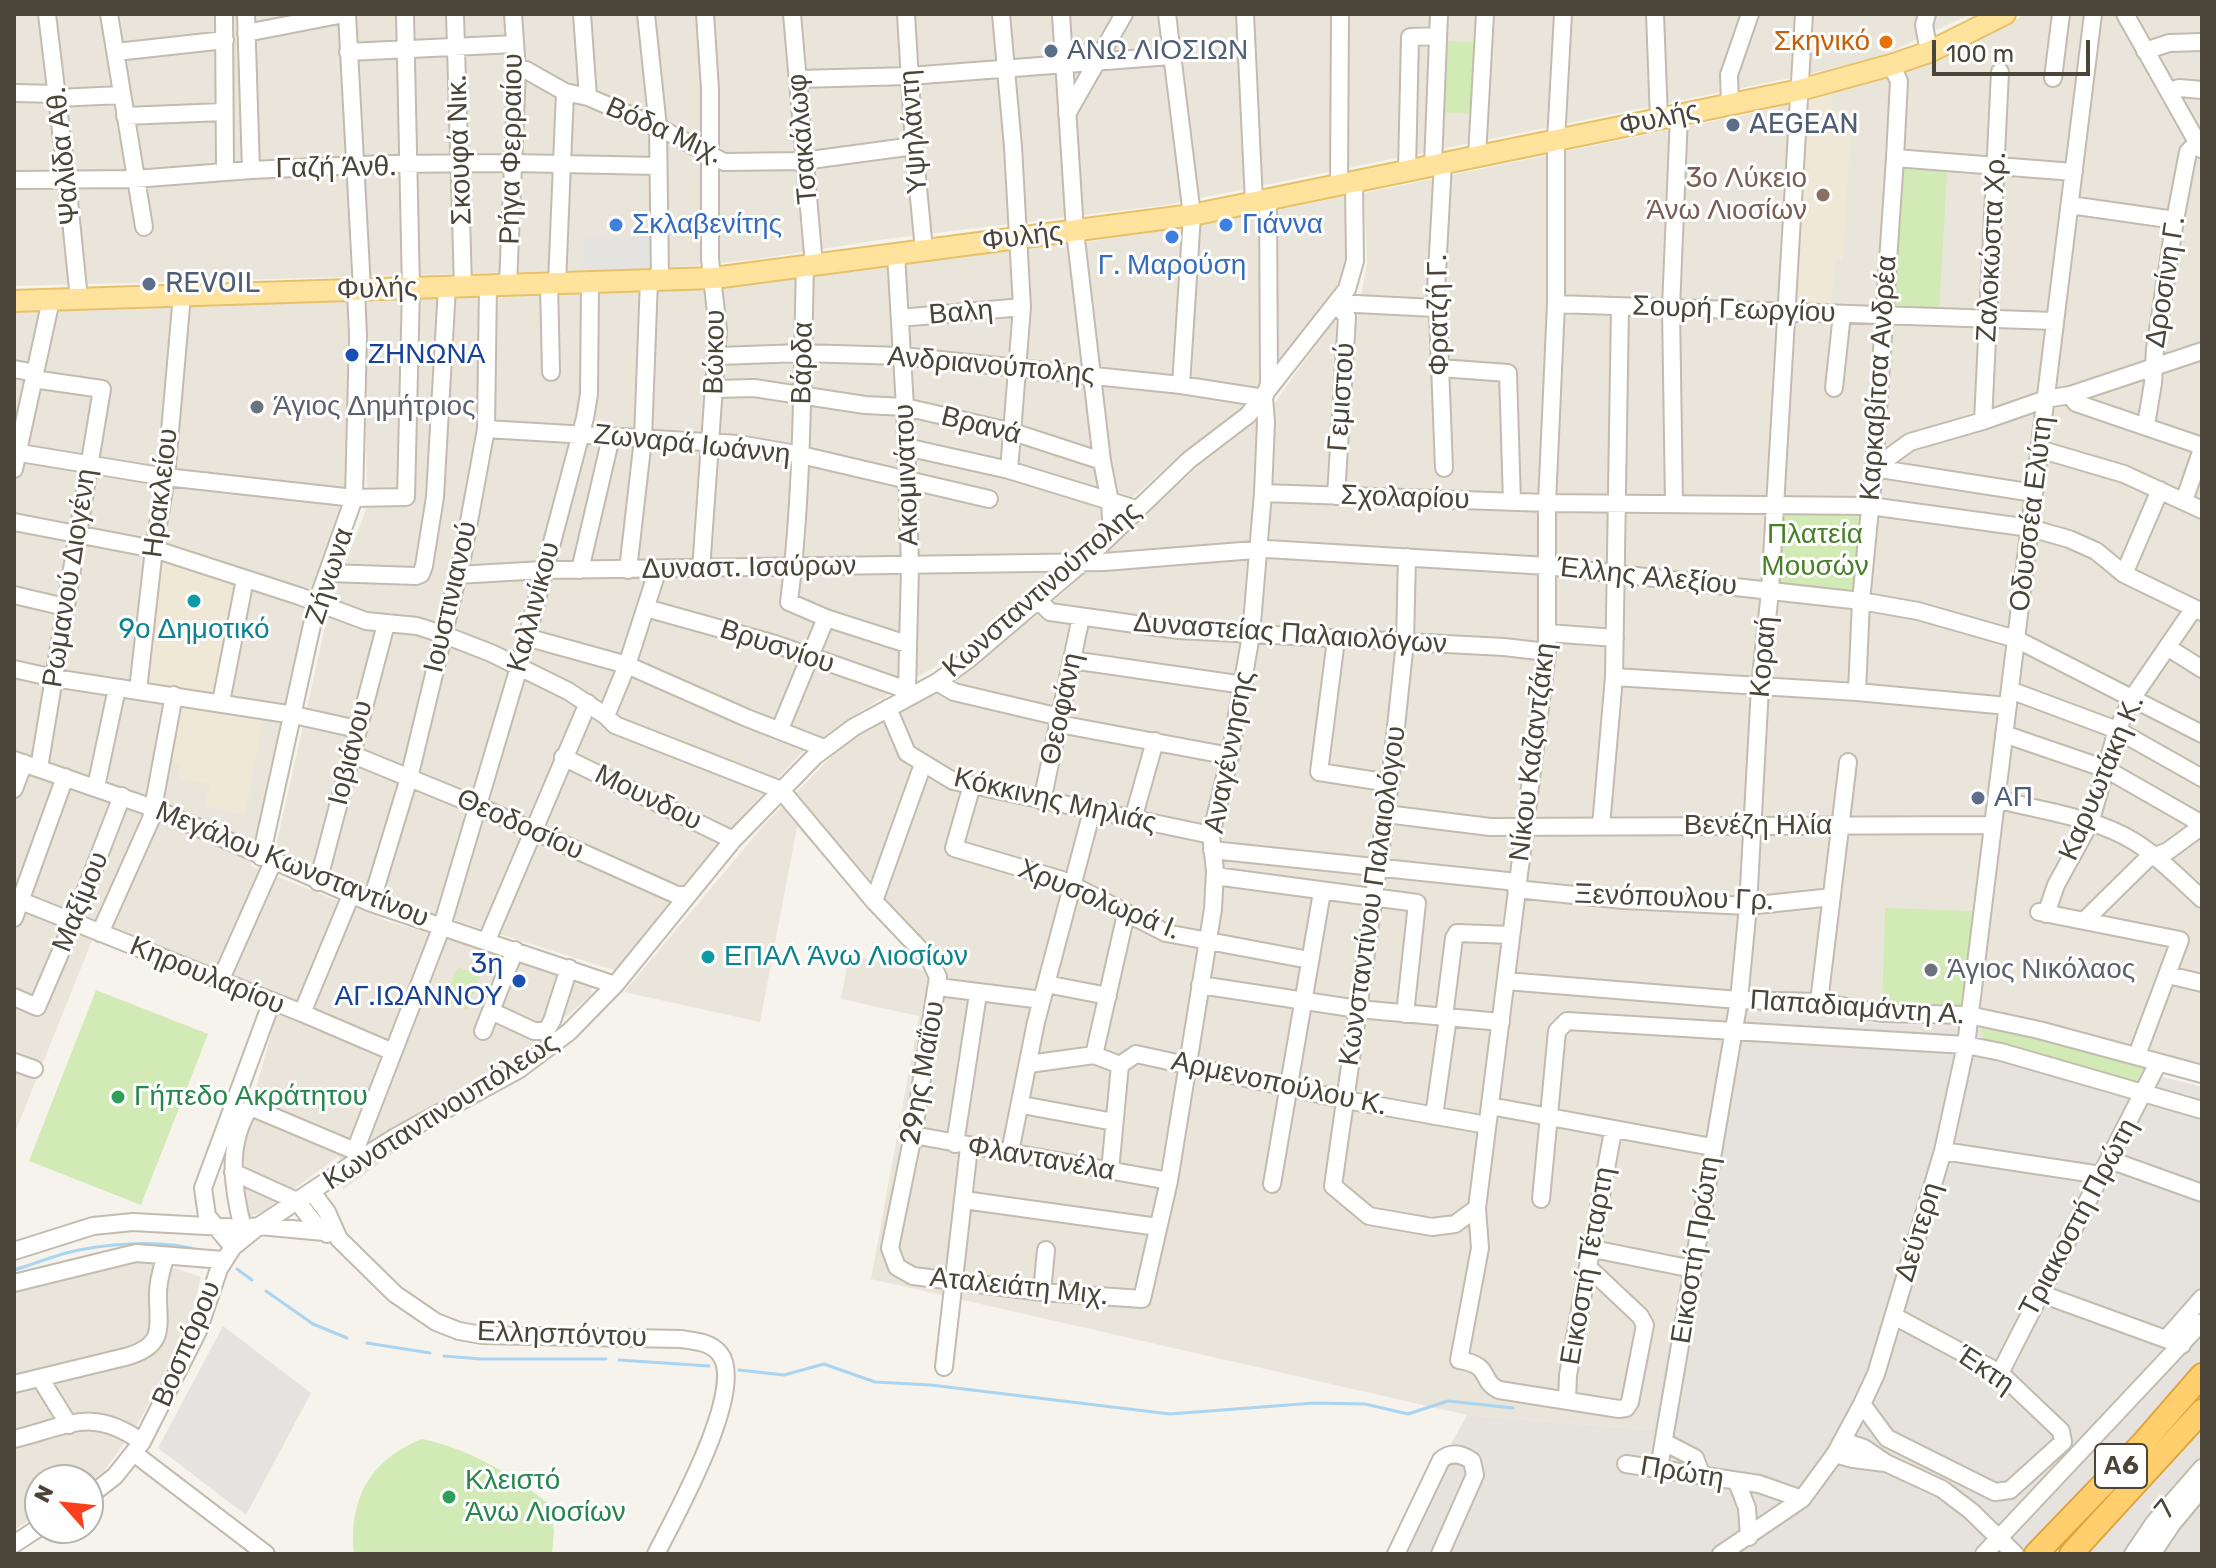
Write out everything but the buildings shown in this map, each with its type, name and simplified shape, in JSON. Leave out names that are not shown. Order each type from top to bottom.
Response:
[{"type":"highway","name":"Α6","points":[[2036,1554],[2142,1444],[2202,1375]]},
{"type":"highway","name":"Α6","points":[[2071,1554],[2202,1411]]},
{"type":"main road","name":"Φυλής","points":[[14,301],[714,278],[1192,215],[1800,90],[1929,52],[2005,14]]},
{"type":"street","name":"Ψαλίδα Αθ.","points":[[47,14],[79,299]]},
{"type":"street","points":[[109,14],[144,227]]},
{"type":"street","points":[[224,14],[225,172]]},
{"type":"street","points":[[246,14],[251,170]]},
{"type":"street","points":[[246,33],[346,14]]},
{"type":"street","name":"Ζήνωνα","points":[[220,981],[267,860],[317,602],[354,498],[359,290],[346,14]]},
{"type":"street","points":[[51,300],[15,458],[89,463],[166,477],[354,498],[406,497],[411,288],[405,14]]},
{"type":"street","name":"Σκουφά Νικ.","points":[[329,573],[421,574],[435,497],[455,286],[461,163],[455,14]]},
{"type":"street","name":"Ρήγα Φερραίου","points":[[498,285],[513,163],[517,70],[513,14]]},
{"type":"street","points":[[582,14],[588,97]]},
{"type":"street","points":[[628,570],[643,439],[658,166],[658,127],[646,14]]},
{"type":"street","points":[[705,14],[710,89],[710,259],[714,278]]},
{"type":"street","name":"Τσακάλωφ","points":[[792,14],[809,266]]},
{"type":"street","name":"Υψηλάντη","points":[[906,14],[924,250]]},
{"type":"street","points":[[1001,14],[1022,307],[1009,470]]},
{"type":"street","points":[[1061,14],[1075,231],[1112,533]]},
{"type":"street","points":[[1067,116],[1124,14]]},
{"type":"street","points":[[1167,14],[1192,215],[1181,385]]},
{"type":"street","points":[[1245,14],[1278,368]]},
{"type":"street","name":"Κωνσταντινούπολης","points":[[615,985],[733,840],[824,748],[909,692],[937,682],[1083,562],[1189,460],[1248,415],[1264,398],[1278,368],[1347,289],[1355,261],[1346,183],[1340,14]]},
{"type":"street","name":"Φρατζή Γ.","points":[[1439,14],[1435,308],[1438,314],[1444,468]]},
{"type":"street","points":[[1477,156],[1485,14]]},
{"type":"street","name":"Νίκου Καζαντζάκη","points":[[1541,1397],[1494,1388],[1478,1364],[1459,1360],[1480,1248],[1477,1208],[1547,652],[1547,503],[1556,304],[1556,140],[1563,14]]},
{"type":"street","points":[[1655,14],[1669,117],[1674,503]]},
{"type":"street","points":[[1730,104],[1729,75],[1750,14]]},
{"type":"street","name":"Κοραή","points":[[1733,1031],[1748,906],[1760,687],[1770,591],[1804,14]]},
{"type":"street","points":[[1927,14],[1924,25],[1929,52]]},
{"type":"street","points":[[2053,78],[2061,14]]},
{"type":"street","name":"Οδυσσέα Ελύτη","points":[[1969,1015],[2093,14]]},
{"type":"street","points":[[2125,14],[2199,146]]},
{"type":"street","points":[[1407,171],[1410,37],[1438,36]]},
{"type":"street","points":[[116,52],[225,40]]},
{"type":"street","points":[[2145,51],[2169,43],[2202,42]]},
{"type":"street","points":[[348,52],[515,44]]},
{"type":"street","points":[[798,79],[909,76],[1171,56]]},
{"type":"street","name":"Καρκαβίτσα Ανδρέα","points":[[1857,692],[1861,601],[1874,468],[1895,158],[1899,81],[1891,65]]},
{"type":"street","name":"Βόδα Μιχ.","points":[[517,70],[526,70],[565,92],[588,97],[658,127],[724,162],[803,161],[914,146]]},
{"type":"street","name":"Ζαλοκώστα Χρ.","points":[[1983,421],[2000,72]]},
{"type":"street","points":[[2169,92],[2179,88],[2202,90]]},
{"type":"street","points":[[551,372],[553,283],[565,92]]},
{"type":"street","points":[[14,93],[121,95]]},
{"type":"street","points":[[125,116],[223,112]]},
{"type":"street","name":"Δροσίνη Γ.","points":[[2146,425],[2175,220],[2188,152],[2199,146]]},
{"type":"street","points":[[1895,158],[2074,172]]},
{"type":"street","name":"Γαζή Άνθ.","points":[[14,180],[135,179],[251,170],[461,163],[658,166]]},
{"type":"street","points":[[2070,205],[2175,220]]},
{"type":"street","name":"Ακομινάτου","points":[[896,254],[910,566],[909,692]]},
{"type":"street","name":"Βάρδα","points":[[809,266],[802,353],[795,567],[789,602],[826,618]]},
{"type":"street","name":"Βώκου","points":[[701,570],[718,356],[714,278]]},
{"type":"street","name":"Καλλινίκου","points":[[358,1155],[393,1052],[442,926],[519,667],[589,394],[590,282]]},
{"type":"street","name":"Ιουστινιανού","points":[[371,903],[409,778],[457,575],[486,429],[498,285]]},
{"type":"street","name":"Ηρακλείου","points":[[138,690],[154,549],[166,477],[182,295]]},
{"type":"street","points":[[1336,303],[1435,308]]},
{"type":"street","name":"Γεμιστού","points":[[1336,303],[1347,317],[1336,496]]},
{"type":"street","name":"Σουρή Γεωργίου","points":[[1556,304],[2055,321]]},
{"type":"street","name":"Βαλη","points":[[900,318],[1022,307]]},
{"type":"street","points":[[1601,826],[1614,677],[1620,307]]},
{"type":"street","points":[[1834,388],[1842,314]]},
{"type":"street","points":[[1874,468],[1910,442],[2046,399],[2070,395],[2202,351]]},
{"type":"street","name":"Ανδριανούπολης","points":[[718,356],[802,353],[902,356],[1181,385],[1264,398]]},
{"type":"street","points":[[1440,368],[1508,373],[1512,502]]},
{"type":"street","points":[[14,369],[34,376]]},
{"type":"street","name":"Ρωμανού Διογένη","points":[[14,789],[26,764],[54,678],[102,389],[34,376]]},
{"type":"street","name":"Βρανά","points":[[715,389],[754,388],[865,405],[905,407],[1013,432],[1102,461]]},
{"type":"street","points":[[2070,395],[2076,403],[2146,425],[2202,448],[2184,501]]},
{"type":"street","name":"Αναγέννησης","points":[[1142,1299],[1169,1181],[1213,909],[1215,876],[1212,842],[1251,635],[1263,493],[1264,398]]},
{"type":"street","name":"Ζωναρά Ιωάννη","points":[[486,429],[712,442],[801,455],[989,499]]},
{"type":"street","points":[[580,570],[611,437]]},
{"type":"street","points":[[906,447],[1009,470],[1136,509]]},
{"type":"street","points":[[2039,449],[2124,474],[2202,510]]},
{"type":"street","points":[[1874,468],[2034,493]]},
{"type":"street","points":[[2124,574],[2160,490]]},
{"type":"street","name":"Σχολαρίου","points":[[1263,493],[1547,503],[1870,506],[2030,528],[2069,539],[2096,551],[2124,574],[2198,610]]},
{"type":"street","points":[[14,522],[154,549],[366,621],[417,626],[442,634],[491,653],[588,703],[615,725],[781,790]]},
{"type":"street","name":"Έλλης Αλεξίου","points":[[1083,562],[1257,550],[1312,550],[1547,566],[1861,601],[1918,611],[2016,639],[2202,734]]},
{"type":"street","name":"Κωνσταντίνου Παλαιολόγου","points":[[1407,557],[1405,642],[1390,783],[1333,1186],[1369,1216],[1432,1227],[1447,1227],[1477,1208]]},
{"type":"street","points":[[1041,562],[1049,572],[1051,588]]},
{"type":"street","name":"Δυναστ. Ισαύρων","points":[[457,575],[543,570],[1083,562]]},
{"type":"street","points":[[606,716],[627,665],[658,569]]},
{"type":"street","points":[[221,702],[245,579]]},
{"type":"street","points":[[14,595],[65,607]]},
{"type":"street","name":"Δυναστείας Παλαιολόγων","points":[[1038,600],[1050,612],[1178,630],[1547,652]]},
{"type":"street","name":"Βρυσνίου","points":[[646,608],[775,644],[909,692]]},
{"type":"street","name":"Καρυωτάκη Κ.","points":[[2084,921],[2042,913],[2090,823],[2117,730],[2133,697],[2167,647],[2198,610]]},
{"type":"street","name":"Θεοφάνη","points":[[1042,801],[1081,617]]},
{"type":"street","points":[[780,729],[826,618],[907,644]]},
{"type":"street","name":"Ιοβιάνου","points":[[318,882],[386,624]]},
{"type":"street","points":[[1548,633],[1615,638]]},
{"type":"street","points":[[526,637],[627,665],[824,748]]},
{"type":"street","points":[[1336,640],[1319,772],[1390,783]]},
{"type":"street","points":[[2167,647],[2202,669]]},
{"type":"street","points":[[1072,660],[1244,685]]},
{"type":"street","points":[[14,669],[54,678],[221,702],[357,729]]},
{"type":"street","points":[[1614,677],[2009,698],[2117,730],[2202,778]]},
{"type":"street","points":[[937,682],[954,692],[1060,720],[1230,756]]},
{"type":"street","points":[[96,787],[117,688]]},
{"type":"street","points":[[100,933],[150,824],[174,695]]},
{"type":"street","points":[[487,940],[588,703]]},
{"type":"street","name":"Κόκκινης Μηλιάς","points":[[888,708],[907,753],[953,781],[1133,819],[1212,842],[1517,886]]},
{"type":"street","points":[[2004,734],[2106,769],[2202,825],[2168,851],[2154,855],[2084,921]]},
{"type":"street","points":[[1133,819],[1155,741]]},
{"type":"street","name":"Θεοδοσίου","points":[[351,754],[478,806],[677,895],[688,895]]},
{"type":"street","name":"Μουνδου","points":[[563,757],[733,840]]},
{"type":"street","points":[[1819,1002],[1848,762]]},
{"type":"street","name":"Μεγάλου Κωνσταντίνου","points":[[26,764],[153,808],[371,903],[615,985]]},
{"type":"street","points":[[874,901],[923,764]]},
{"type":"street","points":[[14,918],[65,777]]},
{"type":"street","name":"Χρυσολωρά Ι.","points":[[972,785],[954,848],[1073,884],[1166,933],[1309,960]]},
{"type":"street","name":"29ης Μαΐου","points":[[781,790],[935,968],[938,987],[890,1248],[897,1267]]},
{"type":"street","name":"Μαξίμου","points":[[14,997],[37,1007],[122,796]]},
{"type":"street","name":"Βενέζη Ηλία","points":[[1386,814],[1486,826],[1840,826],[1994,804],[2090,823],[2132,840],[2154,855],[2202,899]]},
{"type":"street","points":[[1010,1152],[1044,992],[1092,811]]},
{"type":"street","points":[[1215,876],[1417,903],[1405,1014]]},
{"type":"street","name":"Ξενόπουλου Γρ.","points":[[1517,886],[1623,900],[1748,906],[1832,897]]},
{"type":"street","points":[[1272,1184],[1322,892]]},
{"type":"street","points":[[302,1013],[351,895]]},
{"type":"street","name":"Κηρουλαρίου","points":[[21,901],[393,1052]]},
{"type":"street","points":[[1094,1055],[1126,914]]},
{"type":"street","points":[[2084,921],[2180,940],[2137,1055]]},
{"type":"street","points":[[1434,1116],[1455,935],[1463,931],[1511,935]]},
{"type":"street","points":[[483,1031],[515,950]]},
{"type":"street","points":[[491,1011],[534,1031],[546,1031],[569,968]]},
{"type":"street","points":[[2168,975],[2202,983]]},
{"type":"street","name":"Παπαδιαμάντη Α.","points":[[1506,981],[1739,1000],[1819,1002],[1882,1013],[1969,1015],[2004,1021],[2202,1074]]},
{"type":"street","name":"Κωνσταντινουπόλεως","points":[[297,1201],[358,1155],[518,1070],[569,1032],[615,985]]},
{"type":"street","points":[[1200,985],[1358,1009],[1501,1022]]},
{"type":"street","points":[[938,987],[978,994],[1044,992],[1108,996]]},
{"type":"street","points":[[944,1367],[964,1200],[962,1145],[978,994]]},
{"type":"street","points":[[14,1283],[136,1253],[197,1258],[228,1254],[205,1210],[204,1178],[272,1001]]},
{"type":"street","name":"Δεύτερη","points":[[1721,1554],[1802,1499],[1839,1447],[1876,1374],[1943,1151],[1966,1045],[1969,1015]]},
{"type":"street","points":[[1541,1199],[1557,1031],[1567,1021],[1966,1045],[2001,1052],[2202,1110]]},
{"type":"street","name":"Εικοστή Πρώτη","points":[[1659,1468],[1733,1031]]},
{"type":"street","name":"Αρμενοπούλου Κ.","points":[[1120,1065],[1136,1054],[1346,1100],[1487,1125]]},
{"type":"street","points":[[1029,1064],[1094,1055],[1120,1065],[1110,1171]]},
{"type":"street","points":[[14,1062],[34,1069]]},
{"type":"street","name":"Τριακοστή Πρώτη","points":[[2000,1373],[2158,1063]]},
{"type":"street","points":[[1022,1105],[1114,1122]]},
{"type":"street","points":[[1490,1106],[1712,1147]]},
{"type":"street","points":[[251,1227],[233,1172],[236,1141],[249,1109],[253,1108],[358,1155]]},
{"type":"street","name":"Εικοστή Τέταρτη","points":[[1567,1401],[1568,1375],[1613,1131]]},
{"type":"street","name":"Φλαντανέλα","points":[[913,1135],[1169,1181]]},
{"type":"street","points":[[1943,1151],[2105,1167],[2202,1193]]},
{"type":"street","points":[[233,1172],[297,1201]]},
{"type":"street","name":"Ελλησπόντου","points":[[312,1192],[327,1212],[332,1236]]},
{"type":"street","points":[[964,1200],[1158,1227]]},
{"type":"street","name":"Ελλησπόντου","points":[[297,1201],[395,1294],[436,1322],[459,1331],[482,1335],[681,1339],[709,1345],[719,1352],[726,1379],[708,1448],[656,1554]]},
{"type":"street","name":"Βοσπόρου","points":[[104,1485],[138,1448],[198,1331],[228,1254],[251,1227],[297,1201]]},
{"type":"street","points":[[14,1251],[93,1226],[133,1222],[251,1227],[332,1236]]},
{"type":"street","points":[[1593,1249],[1693,1269]]},
{"type":"street","points":[[1042,1292],[1046,1250]]},
{"type":"street","points":[[14,1384],[129,1356],[141,1352],[152,1343],[160,1327],[158,1288],[166,1256]]},
{"type":"street","points":[[197,1258],[214,1286]]},
{"type":"street","name":"Αταλειάτη Μιχ.","points":[[897,1267],[913,1276],[1042,1292],[1142,1299]]},
{"type":"street","points":[[1541,1397],[1619,1409],[1626,1408],[1630,1402],[1645,1325],[1640,1316],[1589,1268]]},
{"type":"street","points":[[2039,1293],[2174,1342]]},
{"type":"street","points":[[1984,1554],[2008,1547],[2174,1342],[2202,1298]]},
{"type":"street","name":"Έκτη","points":[[1862,1404],[1887,1438],[2000,1493],[2010,1490],[2060,1446],[2064,1438],[2061,1431],[2000,1373],[1894,1316]]},
{"type":"street","points":[[2174,1342],[2202,1322]]},
{"type":"street","points":[[1541,1397],[1568,1375]]},
{"type":"street","points":[[40,1378],[69,1425]]},
{"type":"street","points":[[14,1439],[92,1420],[128,1432],[138,1448],[266,1554]]},
{"type":"street","points":[[1664,1442],[1695,1458],[1702,1476]]},
{"type":"street","points":[[1839,1447],[1864,1448],[1886,1463],[1942,1489],[1971,1511],[2008,1547]]},
{"type":"street","points":[[1396,1554],[1441,1460],[1454,1454],[1463,1456],[1475,1465],[1475,1475],[1440,1554]]},
{"type":"street","name":"Πρώτη","points":[[1626,1464],[1759,1484],[1802,1499]]},
{"type":"street","name":"7","points":[[2133,1554],[2160,1515],[2202,1468]]},
{"type":"street","name":"Πρώτη","points":[[1737,1482],[1747,1508],[1749,1537]]},
{"type":"street","points":[[2152,1554],[2202,1488]]},
{"type":"shaded area","points":[[14,14],[1971,14],[1879,57],[1800,76],[1166,205],[886,239],[751,260],[667,268],[14,286]]},
{"type":"shaded area","points":[[2027,14],[2202,14],[2202,1081],[1981,1030],[1731,1014],[1651,1430],[1467,1415],[871,1279],[919,1016],[841,999],[849,955],[925,971],[918,957],[797,827],[760,1022],[624,992],[763,826],[837,751],[878,722],[941,689],[1063,593],[1203,462],[1257,421],[1276,401],[1333,321],[1357,319],[1367,263],[1364,193],[1776,108],[1938,57]]},
{"type":"shaded area","name":"3ο Λύκειο Άνω Λιοσίων","points":[[1832,93],[1832,121],[1851,122],[1843,261],[1835,262],[1831,310],[1793,309],[1805,98]]},
{"type":"shaded area","points":[[1349,195],[1349,269],[1242,411],[1183,452],[963,650],[864,709],[805,749],[749,809],[617,971],[435,914],[275,850],[331,601],[367,507],[364,299],[693,285],[1101,240]]},
{"type":"shaded area","points":[[584,237],[649,237],[650,269],[583,270]]},
{"type":"shaded area","points":[[347,300],[349,493],[311,590],[251,866],[390,922],[593,981],[591,995],[552,1029],[343,1190],[339,1156],[262,1212],[247,1217],[242,1203],[242,1140],[280,1001],[97,928],[14,1135],[14,308]]},
{"type":"shaded area","points":[[156,557],[239,585],[218,694],[144,684]]},
{"type":"shaded area","points":[[182,702],[264,714],[245,815],[205,806],[210,784],[178,778],[181,763],[170,760]]},
{"type":"shaded area","points":[[1731,1014],[1981,1030],[2202,1087],[2202,1554],[1384,1554],[1467,1415],[1651,1430]]},
{"type":"shaded area","points":[[141,1257],[201,1277],[188,1328],[138,1424],[104,1471],[104,1464],[24,1464],[24,1523],[14,1530],[14,1290]]},
{"type":"shaded area","points":[[223,1326],[311,1393],[246,1515],[158,1448]]},
{"type":"green space","points":[[1441,41],[1474,42],[1471,114],[1438,112]]},
{"type":"green space","points":[[1900,169],[1947,172],[1939,313],[1892,310]]},
{"type":"green space","name":"Πλατεία Μουσών","points":[[1781,513],[1864,517],[1857,593],[1774,585]]},
{"type":"green space","points":[[1885,908],[1976,911],[1965,1014],[1882,1008]]},
{"type":"green space","points":[[458,967],[480,976],[467,1010],[444,1001]]},
{"type":"green space","name":"Γήπεδο Ακράτητου","points":[[96,990],[208,1034],[141,1205],[29,1161]]},
{"type":"green space","points":[[1985,1023],[2144,1064],[2147,1068],[2140,1083],[1985,1040],[1981,1032]]},
{"type":"green space","name":"Κλειστό Άνω Λιοσίων","points":[[422,1439],[457,1449],[489,1464],[549,1504],[554,1531],[552,1554],[354,1554],[355,1516],[366,1484],[389,1458]]},
{"type":"waterway","points":[[14,1270],[71,1252],[109,1246],[157,1244],[202,1251]]},
{"type":"waterway","points":[[237,1269],[252,1280]]},
{"type":"waterway","points":[[266,1291],[313,1324],[347,1338]]},
{"type":"waterway","points":[[367,1343],[430,1353]]},
{"type":"waterway","points":[[444,1356],[606,1359]]},
{"type":"waterway","points":[[619,1360],[709,1366]]},
{"type":"waterway","points":[[739,1370],[784,1375],[824,1364],[875,1382],[931,1385],[1170,1414],[1314,1403],[1365,1404],[1408,1414],[1448,1401],[1513,1408]]},
{"type":"place","name":"Σκηνικό","points":[[1886,42]]},
{"type":"place","name":"ΑΝΩ ΛΙΟΣΙΩΝ","points":[[1051,51]]},
{"type":"place","name":"AEGEAN","points":[[1733,125]]},
{"type":"place","name":"3ο Λύκειο Άνω Λιοσίων","points":[[1823,195]]},
{"type":"place","name":"Σκλαβενίτης","points":[[616,225]]},
{"type":"place","name":"Γιάννα","points":[[1226,225]]},
{"type":"place","name":"Γ. Μαρούση","points":[[1172,237]]},
{"type":"place","name":"REVOIL","points":[[149,284]]},
{"type":"place","name":"ΖΗΝΩΝΑ","points":[[352,355]]},
{"type":"place","name":"Άγιος Δημήτριος","points":[[257,407]]},
{"type":"place","name":"9ο Δημοτικό","points":[[194,601]]},
{"type":"place","name":"ΑΠ","points":[[1978,798]]},
{"type":"place","name":"ΕΠΑΛ Άνω Λιοσίων","points":[[708,957]]},
{"type":"place","name":"Άγιος Νικόλαος","points":[[1931,970]]},
{"type":"place","name":"3η ΑΓ.ΙΩΑΝΝΟΥ","points":[[519,981]]},
{"type":"place","name":"Γήπεδο Ακράτητου","points":[[118,1097]]},
{"type":"place","name":"Κλειστό Άνω Λιοσίων","points":[[449,1497]]}]
